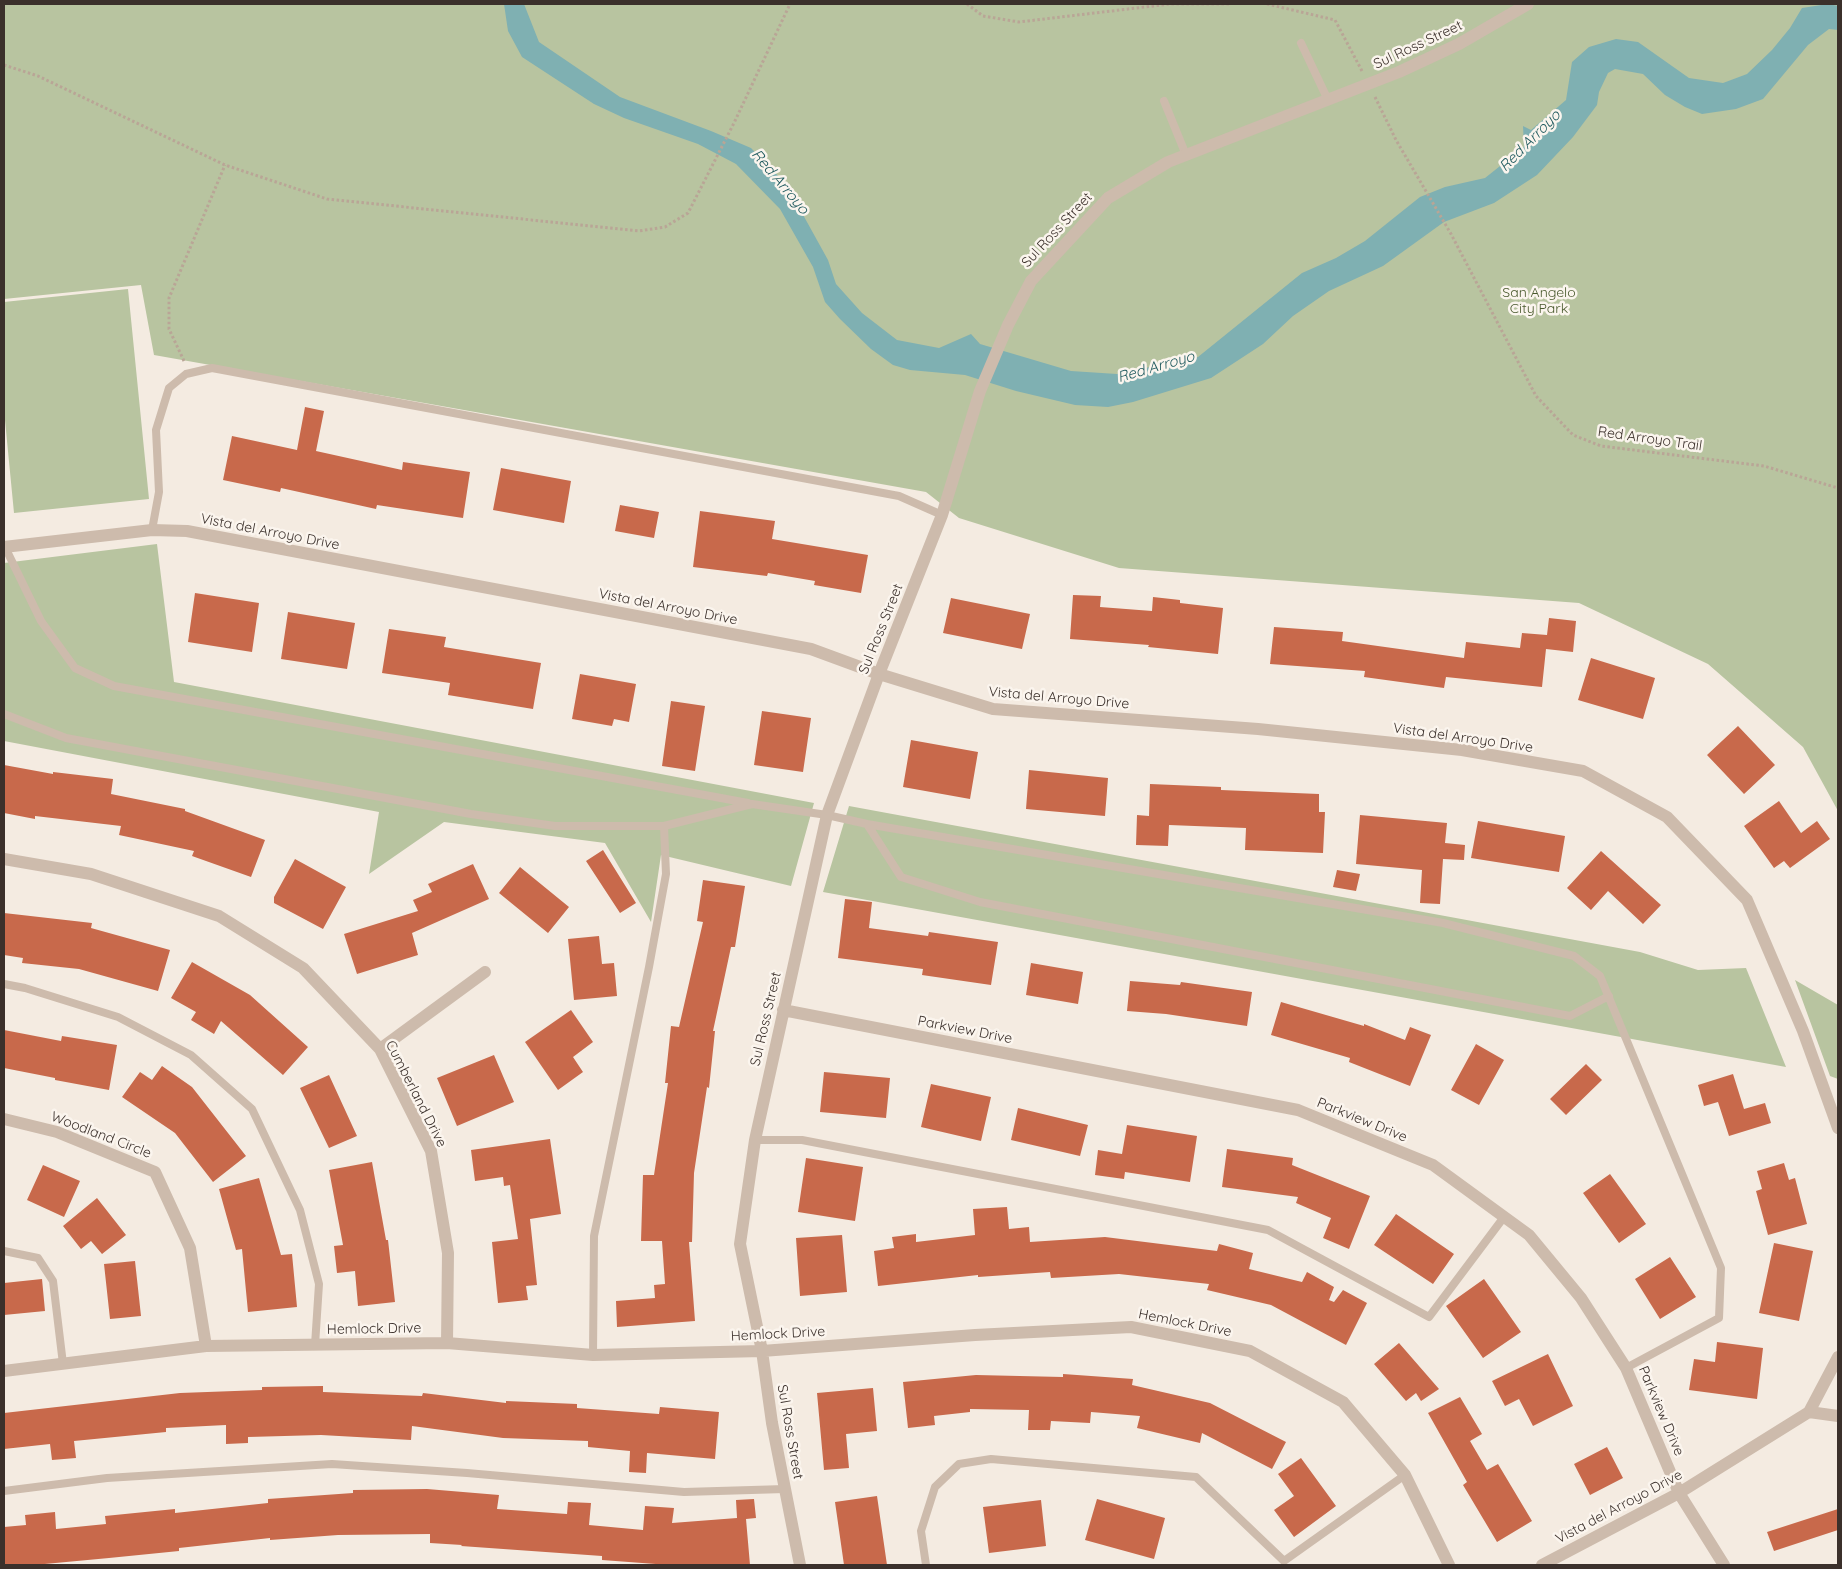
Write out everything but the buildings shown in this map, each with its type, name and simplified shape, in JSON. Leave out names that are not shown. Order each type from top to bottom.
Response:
[{"type":"street","name":"Sul Ross Street","points":[[800,1565],[772,1423],[762,1351],[740,1244],[755,1140],[827,815],[878,674],[942,515],[980,391],[1008,325],[1031,281],[1108,198],[1168,162],[1399,72],[1459,44],[1528,4]]},
{"type":"street","name":"Vista del Arroyo Drive","points":[[4,547],[152,530],[186,531],[811,649],[878,674],[993,709],[1258,729],[1462,750],[1583,771],[1667,817],[1747,900],[1803,1031],[1838,1128]]},
{"type":"street","name":"Cumberland Drive","points":[[4,859],[91,874],[219,916],[303,968],[380,1049],[431,1151],[448,1253],[447,1343]]},
{"type":"street","points":[[380,1049],[484,972]]},
{"type":"street","name":"Parkview Drive","points":[[783,1010],[1298,1110],[1434,1165],[1529,1235],[1581,1298],[1626,1368],[1680,1493],[1724,1565]]},
{"type":"street","name":"Woodland Circle","points":[[4,1119],[57,1132],[155,1172],[190,1248],[206,1346]]},
{"type":"street","name":"Hemlock Drive","points":[[4,1370],[206,1346],[447,1343],[593,1356],[762,1351],[975,1335],[1131,1327],[1250,1351],[1343,1402],[1405,1475],[1449,1565]]},
{"type":"street","points":[[1838,1357],[1809,1412],[1838,1416]]},
{"type":"street","name":"Vista del Arroyo Drive","points":[[1542,1565],[1680,1493],[1809,1412]]},
{"type":"lane","points":[[1301,43],[1328,100]]},
{"type":"lane","points":[[1164,101],[1186,155]]},
{"type":"lane","points":[[152,530],[159,492],[156,430],[169,388],[186,374],[212,368],[899,496],[942,515]]},
{"type":"lane","points":[[4,547],[41,620],[75,668],[114,686],[752,804],[827,815],[868,824],[1443,923],[1574,956],[1600,976],[1721,1268],[1719,1318],[1626,1368]]},
{"type":"lane","points":[[4,714],[66,738],[472,814],[555,826],[664,826],[752,804]]},
{"type":"lane","points":[[868,824],[901,877],[980,902],[1570,1016],[1609,996]]},
{"type":"lane","points":[[593,1356],[594,1236],[666,874],[664,826]]},
{"type":"lane","points":[[4,984],[25,988],[118,1017],[191,1055],[252,1109],[300,1210],[319,1284],[316,1345]]},
{"type":"lane","points":[[755,1140],[802,1140],[1268,1230],[1429,1317],[1504,1217]]},
{"type":"lane","points":[[4,1251],[38,1258],[53,1281],[63,1364]]},
{"type":"lane","points":[[926,1565],[921,1531],[932,1496],[935,1487],[959,1464],[991,1459],[1196,1477],[1284,1560],[1405,1475]]},
{"type":"lane","points":[[4,1491],[108,1478],[332,1464],[467,1473],[684,1492],[785,1489]]},
{"type":"path","points":[[4,65],[38,76],[225,164],[327,199],[639,231],[665,227],[688,213],[734,123],[790,4]]},
{"type":"path","points":[[967,4],[983,16],[1019,22],[1170,4],[1230,4]]},
{"type":"path","points":[[169,388],[172,380],[185,363],[169,329],[169,298],[225,164]]},
{"type":"path","name":"Red Arroyo Trail","points":[[1424,185],[1452,234],[1536,396],[1573,435],[1601,446],[1764,466],[1838,488]]},
{"type":"green space","name":"San Angelo City Park","points":[[4,4],[1838,4],[1838,811],[1803,747],[1708,664],[1579,603],[1119,568],[959,518],[926,492],[154,355],[141,285],[4,299]]},
{"type":"green space","points":[[128,289],[149,499],[14,513],[4,410],[4,302]]},
{"type":"green space","points":[[157,544],[174,682],[814,803],[791,886],[661,855],[651,922],[605,843],[444,822],[369,874],[379,812],[4,741],[4,563]]},
{"type":"green space","points":[[849,806],[1640,952],[1698,970],[1746,968],[1786,1067],[823,892]]},
{"type":"green space","points":[[1795,980],[1838,1005],[1838,1079],[1830,1076]]},
{"type":"water","name":"Red Arroyo","points":[[504,4],[524,4],[539,42],[620,97],[751,148],[786,184],[828,260],[836,284],[862,313],[897,340],[939,348],[971,334],[980,344],[1071,371],[1117,374],[1198,357],[1302,273],[1336,258],[1365,241],[1420,197],[1445,187],[1485,178],[1524,147],[1523,126],[1531,130],[1566,100],[1572,62],[1589,47],[1616,39],[1638,42],[1689,78],[1723,83],[1747,74],[1772,50],[1790,28],[1802,8],[1828,4],[1838,6],[1838,30],[1829,29],[1808,45],[1763,99],[1736,109],[1702,114],[1685,107],[1665,95],[1643,74],[1615,69],[1608,73],[1599,92],[1597,105],[1573,137],[1537,175],[1494,203],[1444,222],[1383,266],[1329,291],[1293,316],[1263,344],[1211,378],[1133,402],[1108,407],[1075,405],[1016,391],[965,375],[910,370],[893,365],[871,349],[825,302],[813,267],[780,209],[736,164],[698,144],[624,118],[594,104],[522,57],[508,31]]}]
